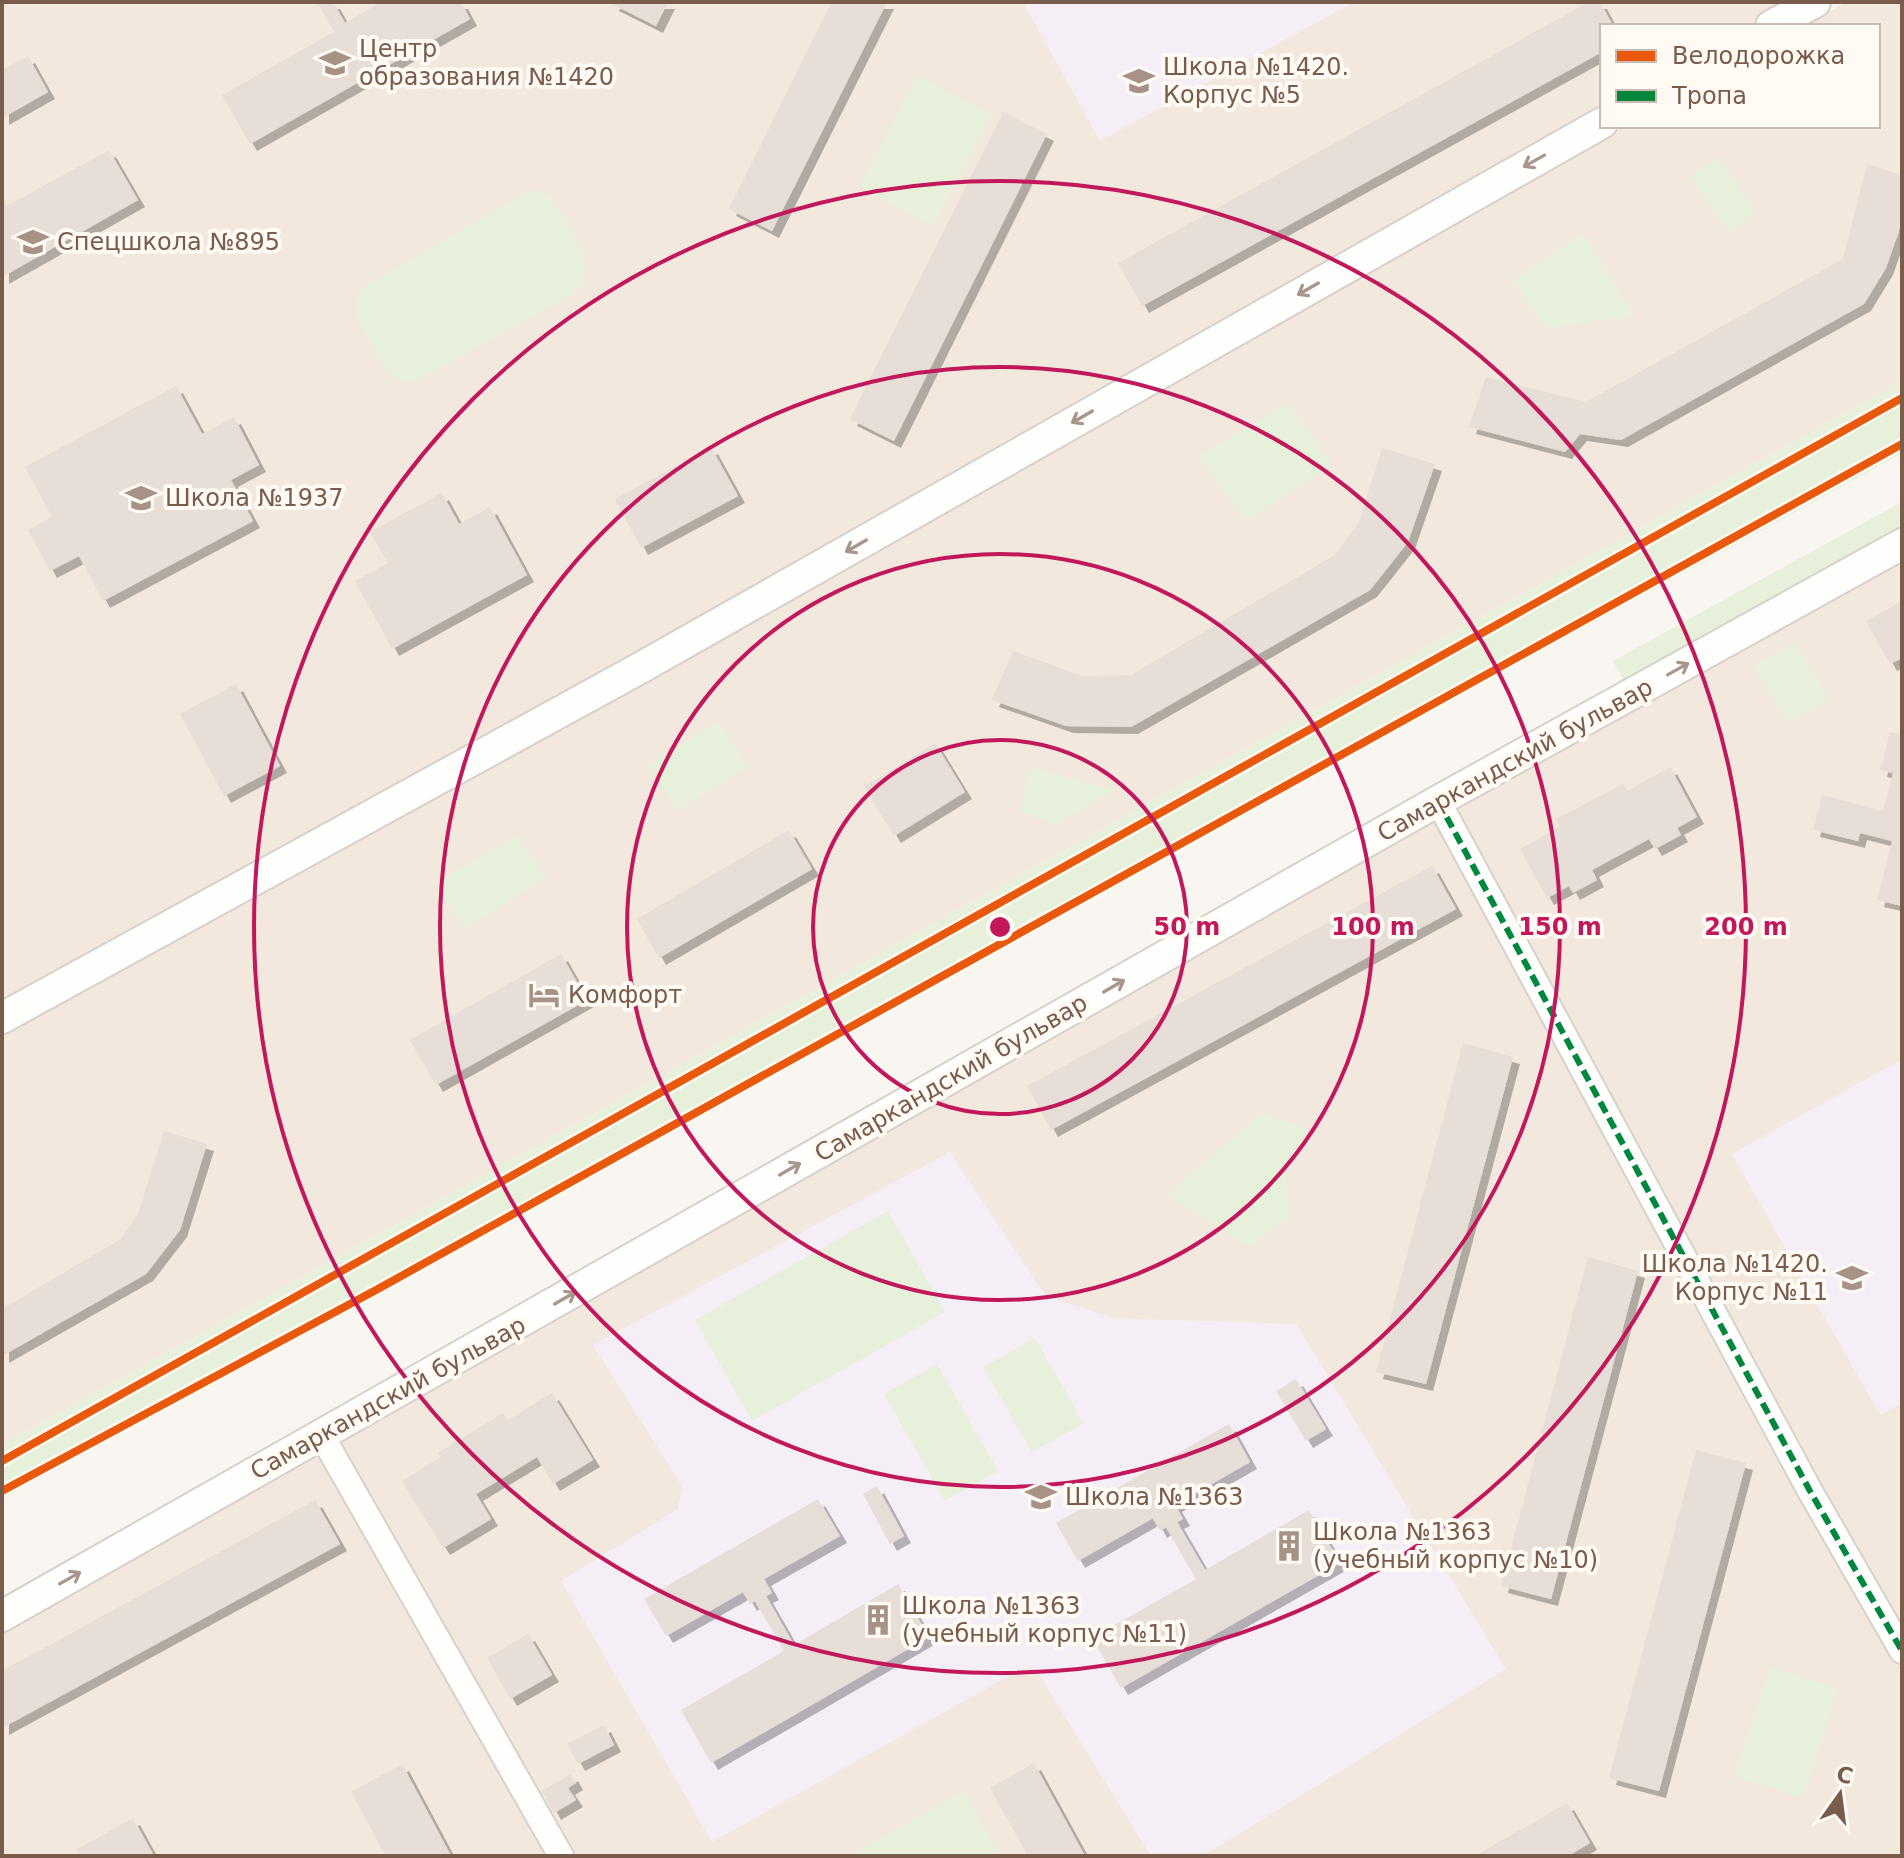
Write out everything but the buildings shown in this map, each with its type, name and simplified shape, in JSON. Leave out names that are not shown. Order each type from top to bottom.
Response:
[{"type":"street","points":[[1775,24],[1815,2]]},
{"type":"street","points":[[2,1018],[642,667],[1600,124]]},
{"type":"street","name":"Самаркандский бульвар","points":[[2,1616],[1438,801],[1902,544]]},
{"type":"street","points":[[1438,801],[1781,1439],[1902,1651]]},
{"type":"street","points":[[322,1436],[561,1856]]},
{"type":"shaded area","points":[[2,2],[1790,2],[1752,24],[1600,24],[1600,110],[535,718],[2,1007]]},
{"type":"shaded area","name":"Школа №1420. Корпус №5","points":[[1023,2],[1354,2],[1100,141]]},
{"type":"shaded area","points":[[1846,2],[1902,2],[1902,381],[2,1445],[2,1037],[1621,128],[1880,128],[1880,24],[1807,24]]},
{"type":"shaded area","points":[[1902,551],[1902,1856],[2,1856],[2,1632]]},
{"type":"shaded area","name":"Школа №1420. Корпус №11","points":[[1902,1059],[1902,1403],[1880,1415],[1732,1154]]},
{"type":"shaded area","name":"Школа №1363","points":[[950,1152],[1046,1296],[1113,1318],[1296,1324],[1506,1669],[1203,1856],[1151,1856],[1033,1665],[712,1842],[561,1581],[678,1509],[682,1486],[593,1345]]},
{"type":"green space","points":[[917,75],[992,115],[933,226],[859,187]]},
{"type":"green space","points":[[1718,157],[1757,213],[1729,233],[1690,177]]},
{"type":"green space","points":[[529,191],[542,192],[551,198],[578,241],[586,265],[580,286],[559,302],[424,377],[409,382],[394,378],[358,319],[356,307],[360,289]]},
{"type":"green space","points":[[1583,233],[1635,316],[1545,328],[1512,280]]},
{"type":"green space","points":[[1902,381],[1902,453],[2,1499],[2,1445]]},
{"type":"green space","points":[[1289,403],[1332,465],[1246,521],[1198,456]]},
{"type":"green space","points":[[1902,502],[1902,531],[1630,692],[1613,661]]},
{"type":"green space","points":[[1795,642],[1830,700],[1788,722],[1753,666]]},
{"type":"green space","points":[[719,721],[748,767],[677,811],[647,765]]},
{"type":"green space","points":[[1030,767],[1116,790],[1056,824],[1020,811]]},
{"type":"green space","points":[[517,835],[546,878],[465,929],[436,883]]},
{"type":"green space","points":[[1262,1113],[1308,1129],[1284,1170],[1291,1216],[1250,1247],[1167,1195]]},
{"type":"green space","points":[[888,1211],[945,1312],[752,1421],[695,1320]]},
{"type":"green space","points":[[1035,1338],[1084,1423],[1032,1452],[983,1367]]},
{"type":"green space","points":[[937,1364],[998,1471],[945,1501],[884,1394]]},
{"type":"green space","points":[[1770,1667],[1838,1689],[1803,1798],[1734,1776]]},
{"type":"green space","points":[[964,1791],[1001,1856],[848,1856]]},
{"type":"marked path","points":[[1438,801],[1810,1491],[1902,1651]]},
{"type":"cycle path","points":[[2,1461],[1902,398]]},
{"type":"cycle path","points":[[2,1491],[376,1290],[1902,444]]},
{"type":"place","name":"Центр образования №1420","points":[[335,63]]},
{"type":"place","name":"Школа №1420. Корпус №5","points":[[1139,81]]},
{"type":"place","name":"Спецшкола №895","points":[[33,242]]},
{"type":"place","name":"Школа №1937","points":[[141,498]]},
{"type":"place","name":"Комфорт","points":[[544,995]]},
{"type":"place","name":"Школа №1420. Корпус №11","points":[[1852,1278]]},
{"type":"place","name":"Школа №1363","points":[[1041,1497]]},
{"type":"place","name":"Школа №1363 (учебный корпус №10)","points":[[1289,1546]]},
{"type":"place","name":"Школа №1363 (учебный корпус №11)","points":[[878,1620]]}]
